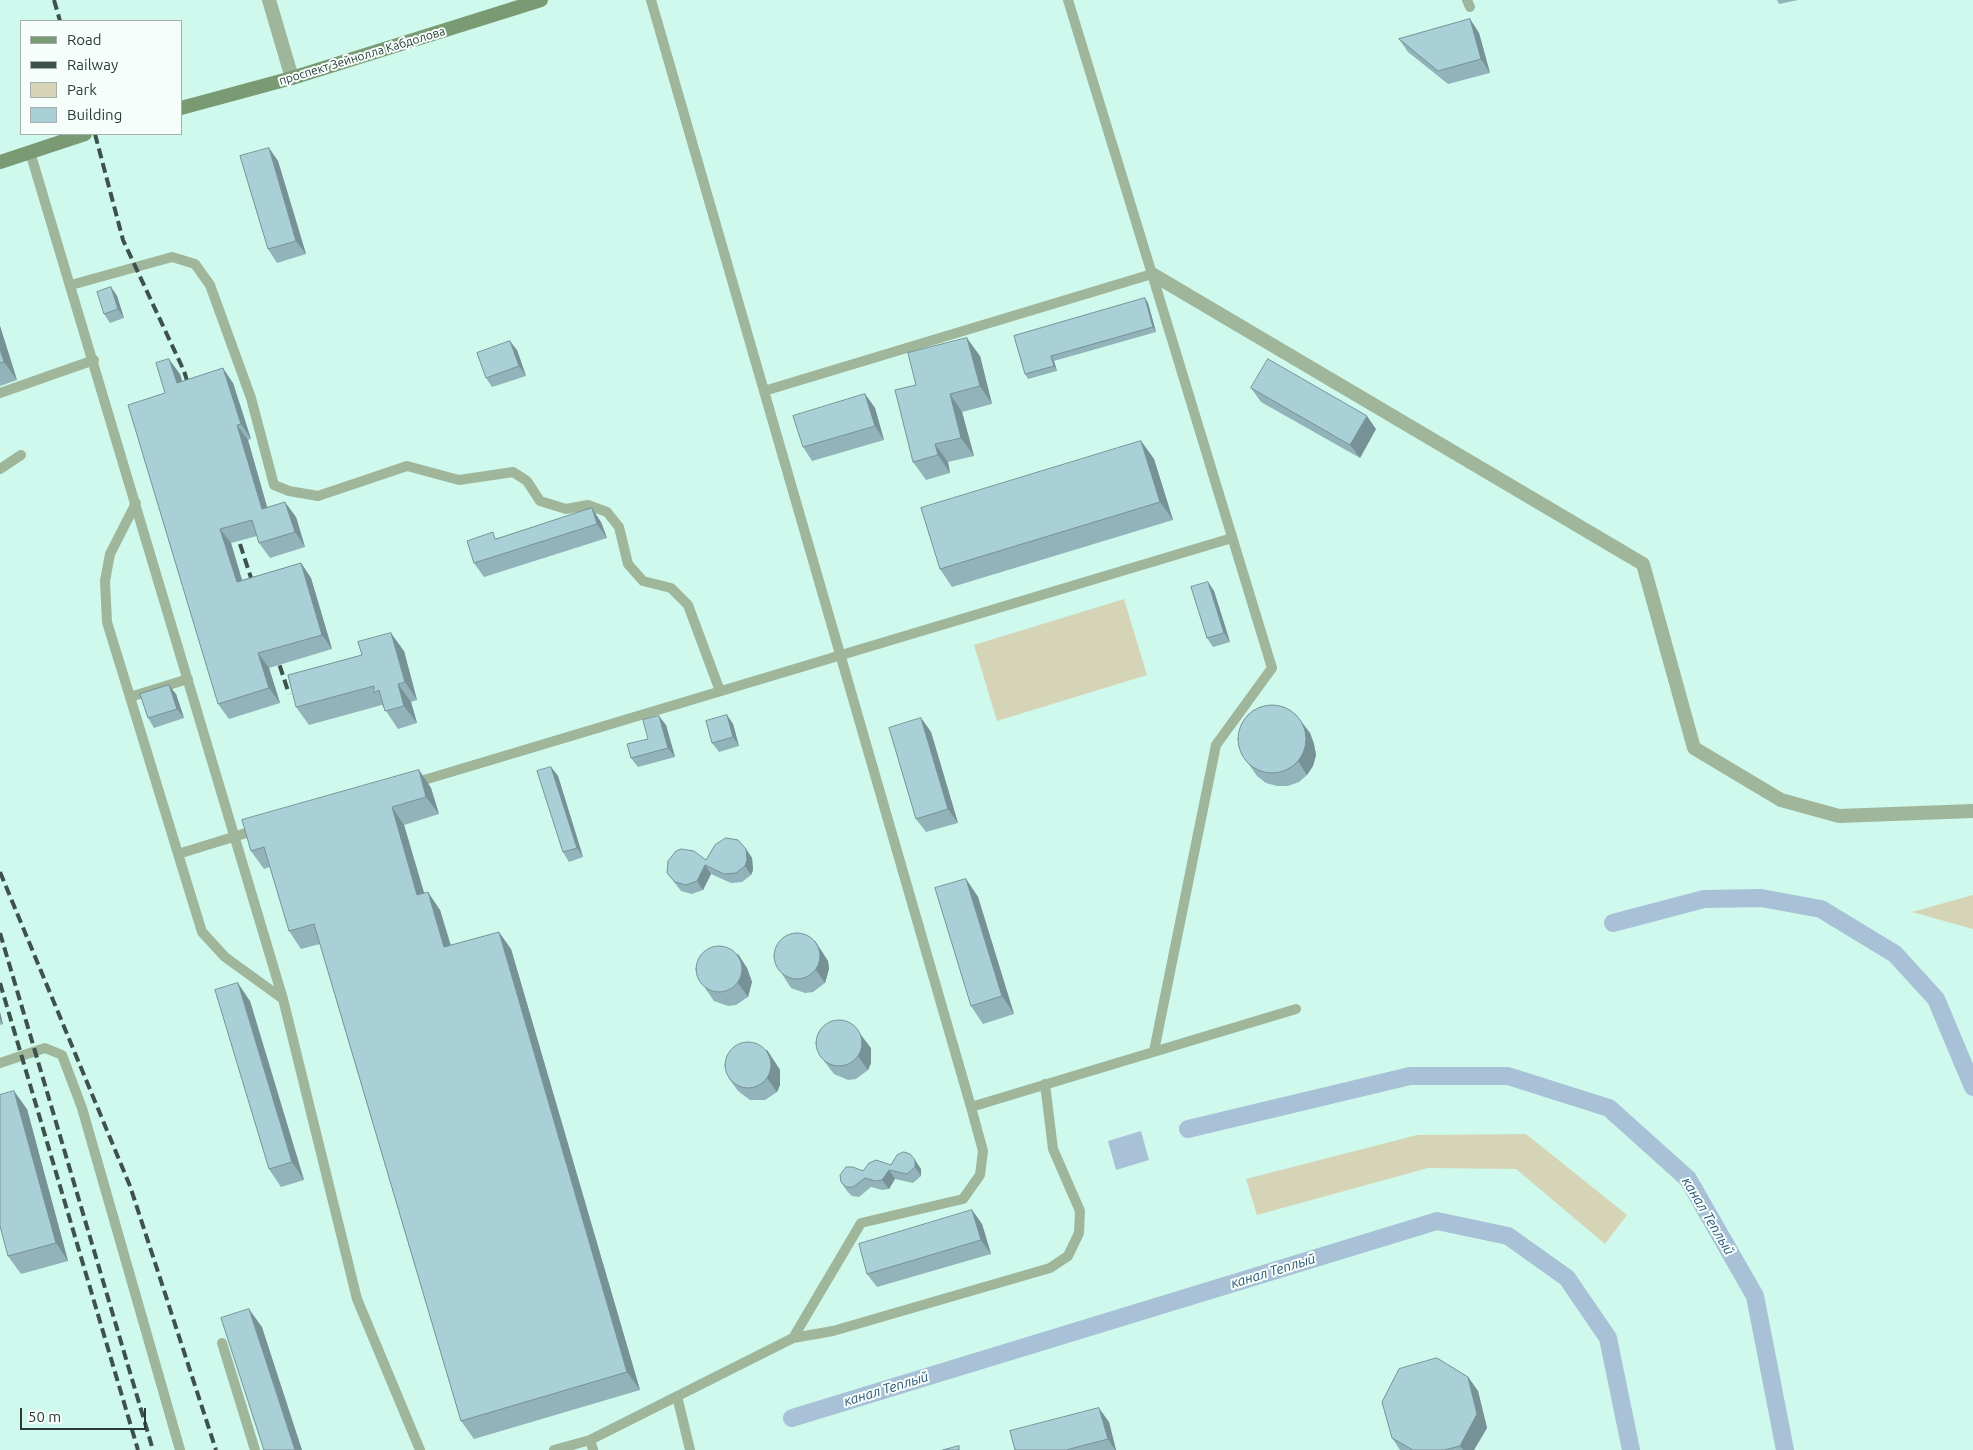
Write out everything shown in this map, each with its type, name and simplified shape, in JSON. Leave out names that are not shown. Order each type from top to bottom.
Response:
[{"type":"main road","name":"проспект Зейнолла Кабдолова","points":[[182,108],[292,78],[541,0]]},
{"type":"main road","points":[[0,162],[82,135]]},
{"type":"street","points":[[269,0],[292,78]]},
{"type":"street","points":[[1152,274],[1643,564],[1694,748],[1780,800],[1839,816],[1973,811]]},
{"type":"lane","points":[[651,0],[971,1107],[982,1151],[980,1176],[963,1199],[861,1223],[793,1338]]},
{"type":"lane","points":[[1068,0],[1272,668],[1216,745],[1154,1051]]},
{"type":"lane","points":[[30,152],[72,286],[283,999],[357,1299],[420,1450]]},
{"type":"lane","points":[[72,286],[172,257],[195,264],[210,285],[248,389],[274,485],[288,491],[318,496],[407,466],[459,480],[513,472],[527,481],[540,501],[566,509],[588,505],[607,512],[619,527],[628,564],[643,581],[671,588],[688,605],[720,691]]},
{"type":"lane","points":[[764,390],[1152,274]]},
{"type":"lane","points":[[0,393],[94,360]]},
{"type":"lane","points":[[0,469],[21,456]]},
{"type":"lane","points":[[136,503],[110,554],[105,581],[107,622],[202,932],[224,957],[283,999]]},
{"type":"lane","points":[[406,785],[1232,538]]},
{"type":"lane","points":[[130,697],[188,679]]},
{"type":"lane","points":[[178,854],[273,825]]},
{"type":"lane","points":[[971,1107],[1296,1009]]},
{"type":"lane","points":[[0,1063],[45,1048],[62,1055],[82,1108],[180,1450]]},
{"type":"lane","points":[[554,1450],[591,1445],[676,1396],[793,1338],[832,1331],[1050,1268],[1068,1256],[1079,1233],[1080,1211],[1053,1149],[1045,1084]]},
{"type":"lane","points":[[222,1342],[255,1450]]},
{"type":"lane","points":[[676,1396],[690,1450]]},
{"type":"green space","points":[[1124,599],[1147,675],[997,721],[974,645]]},
{"type":"green space","points":[[1973,895],[1973,929],[1912,912]]},
{"type":"green space","points":[[1526,1134],[1627,1215],[1605,1244],[1516,1169],[1428,1168],[1257,1215],[1246,1179],[1417,1135]]},
{"type":"water","points":[[1141,1131],[1149,1160],[1116,1170],[1108,1141]]},
{"type":"building","points":[[1470,19],[1481,59],[1438,71],[1399,39]]},
{"type":"building","points":[[269,148],[296,241],[268,249],[240,156]]},
{"type":"building","points":[[111,287],[118,309],[104,314],[97,292]]},
{"type":"building","points":[[1145,298],[1153,327],[1051,356],[1054,366],[1025,374],[1014,336]]},
{"type":"building","points":[[967,338],[980,386],[950,394],[961,438],[935,444],[938,455],[913,462],[895,390],[916,385],[908,353]]},
{"type":"building","points":[[510,341],[519,366],[486,378],[477,353]]},
{"type":"building","points":[[0,348],[4,362],[0,363]]},
{"type":"building","points":[[169,359],[177,383],[223,368],[241,424],[237,425],[262,509],[285,502],[295,532],[259,543],[252,520],[220,529],[237,582],[301,563],[322,635],[258,653],[269,688],[218,704],[128,405],[165,393],[156,363]]},
{"type":"building","points":[[1268,359],[1367,416],[1350,445],[1251,388]]},
{"type":"building","points":[[865,394],[875,426],[803,447],[793,416]]},
{"type":"building","points":[[1141,441],[1160,502],[940,569],[921,508]]},
{"type":"building","points":[[592,508],[597,524],[474,563],[467,541],[493,532],[495,539]]},
{"type":"building","points":[[1208,582],[1224,633],[1207,638],[1191,587]]},
{"type":"building","points":[[391,633],[405,682],[398,684],[404,706],[385,711],[379,690],[374,693],[374,686],[296,707],[288,675],[362,655],[358,642]]},
{"type":"building","points":[[169,685],[177,709],[148,718],[140,694]]},
{"type":"building","points":[[1272,705],[1285,708],[1296,715],[1303,726],[1306,739],[1303,752],[1296,763],[1285,770],[1272,773],[1259,770],[1248,763],[1241,752],[1238,739],[1241,726],[1248,715],[1259,708]]},
{"type":"building","points":[[727,715],[733,737],[712,743],[706,721]]},
{"type":"building","points":[[659,716],[668,748],[631,758],[627,744],[648,739],[643,720]]},
{"type":"building","points":[[921,718],[948,809],[916,819],[889,728]]},
{"type":"building","points":[[551,767],[577,848],[563,852],[537,771]]},
{"type":"building","points":[[419,770],[426,797],[392,807],[417,895],[428,892],[444,947],[499,932],[627,1372],[461,1421],[314,924],[289,931],[264,847],[251,851],[242,820]]},
{"type":"building","points":[[726,838],[738,840],[746,849],[747,860],[745,866],[736,873],[724,874],[705,865],[697,881],[686,885],[675,882],[667,873],[668,861],[676,851],[681,849],[694,851],[706,860],[715,845]]},
{"type":"building","points":[[966,879],[1002,996],[971,1006],[935,888]]},
{"type":"building","points":[[797,933],[810,937],[816,943],[820,956],[816,969],[810,975],[797,979],[784,975],[778,969],[774,956],[778,943],[784,937]]},
{"type":"building","points":[[719,946],[732,950],[738,956],[742,969],[738,982],[732,988],[719,992],[706,988],[700,982],[696,969],[700,956],[706,950]]},
{"type":"building","points":[[238,983],[292,1162],[269,1169],[215,990]]},
{"type":"building","points":[[839,1020],[852,1024],[858,1030],[862,1043],[858,1056],[852,1062],[839,1066],[826,1062],[820,1056],[816,1043],[820,1030],[826,1024]]},
{"type":"building","points":[[748,1042],[761,1046],[767,1052],[771,1065],[767,1078],[761,1084],[748,1088],[735,1084],[729,1078],[725,1065],[729,1052],[735,1046]]},
{"type":"building","points":[[14,1091],[56,1243],[8,1256],[0,1226],[0,1095]]},
{"type":"building","points":[[904,1152],[910,1154],[915,1160],[915,1167],[907,1174],[889,1170],[882,1180],[876,1181],[865,1178],[853,1187],[846,1187],[841,1182],[840,1175],[846,1167],[853,1167],[863,1171],[869,1163],[876,1160],[891,1165],[897,1155]]},
{"type":"building","points":[[972,1210],[981,1240],[867,1274],[859,1244]]},
{"type":"building","points":[[249,1309],[295,1450],[264,1450],[221,1318]]},
{"type":"building","points":[[1437,1358],[1468,1377],[1477,1414],[1460,1446],[1444,1450],[1413,1450],[1392,1438],[1382,1402],[1399,1369]]},
{"type":"building","points":[[1099,1408],[1108,1439],[1066,1450],[1015,1450],[1010,1431]]},
{"type":"building","points":[[959,1446],[959,1450],[943,1450]]},
{"type":"waterway","points":[[1613,923],[1704,899],[1761,898],[1821,909],[1895,954],[1936,999],[1973,1087]]},
{"type":"waterway","name":"канал Теплый","points":[[1188,1129],[1410,1076],[1508,1076],[1609,1108],[1688,1179],[1755,1296],[1785,1450]]},
{"type":"waterway","name":"канал Теплый","points":[[792,1418],[1437,1221],[1508,1236],[1567,1278],[1608,1338],[1631,1450]]},
{"type":"railway","points":[[54,0],[60,20]]},
{"type":"railway","points":[[95,135],[123,240],[184,371],[191,393]]},
{"type":"railway","points":[[240,544],[255,590]]},
{"type":"railway","points":[[275,651],[289,694]]},
{"type":"railway","points":[[0,872],[130,1186],[216,1450]]},
{"type":"railway","points":[[0,933],[153,1450]]},
{"type":"railway","points":[[0,983],[138,1450]]}]
